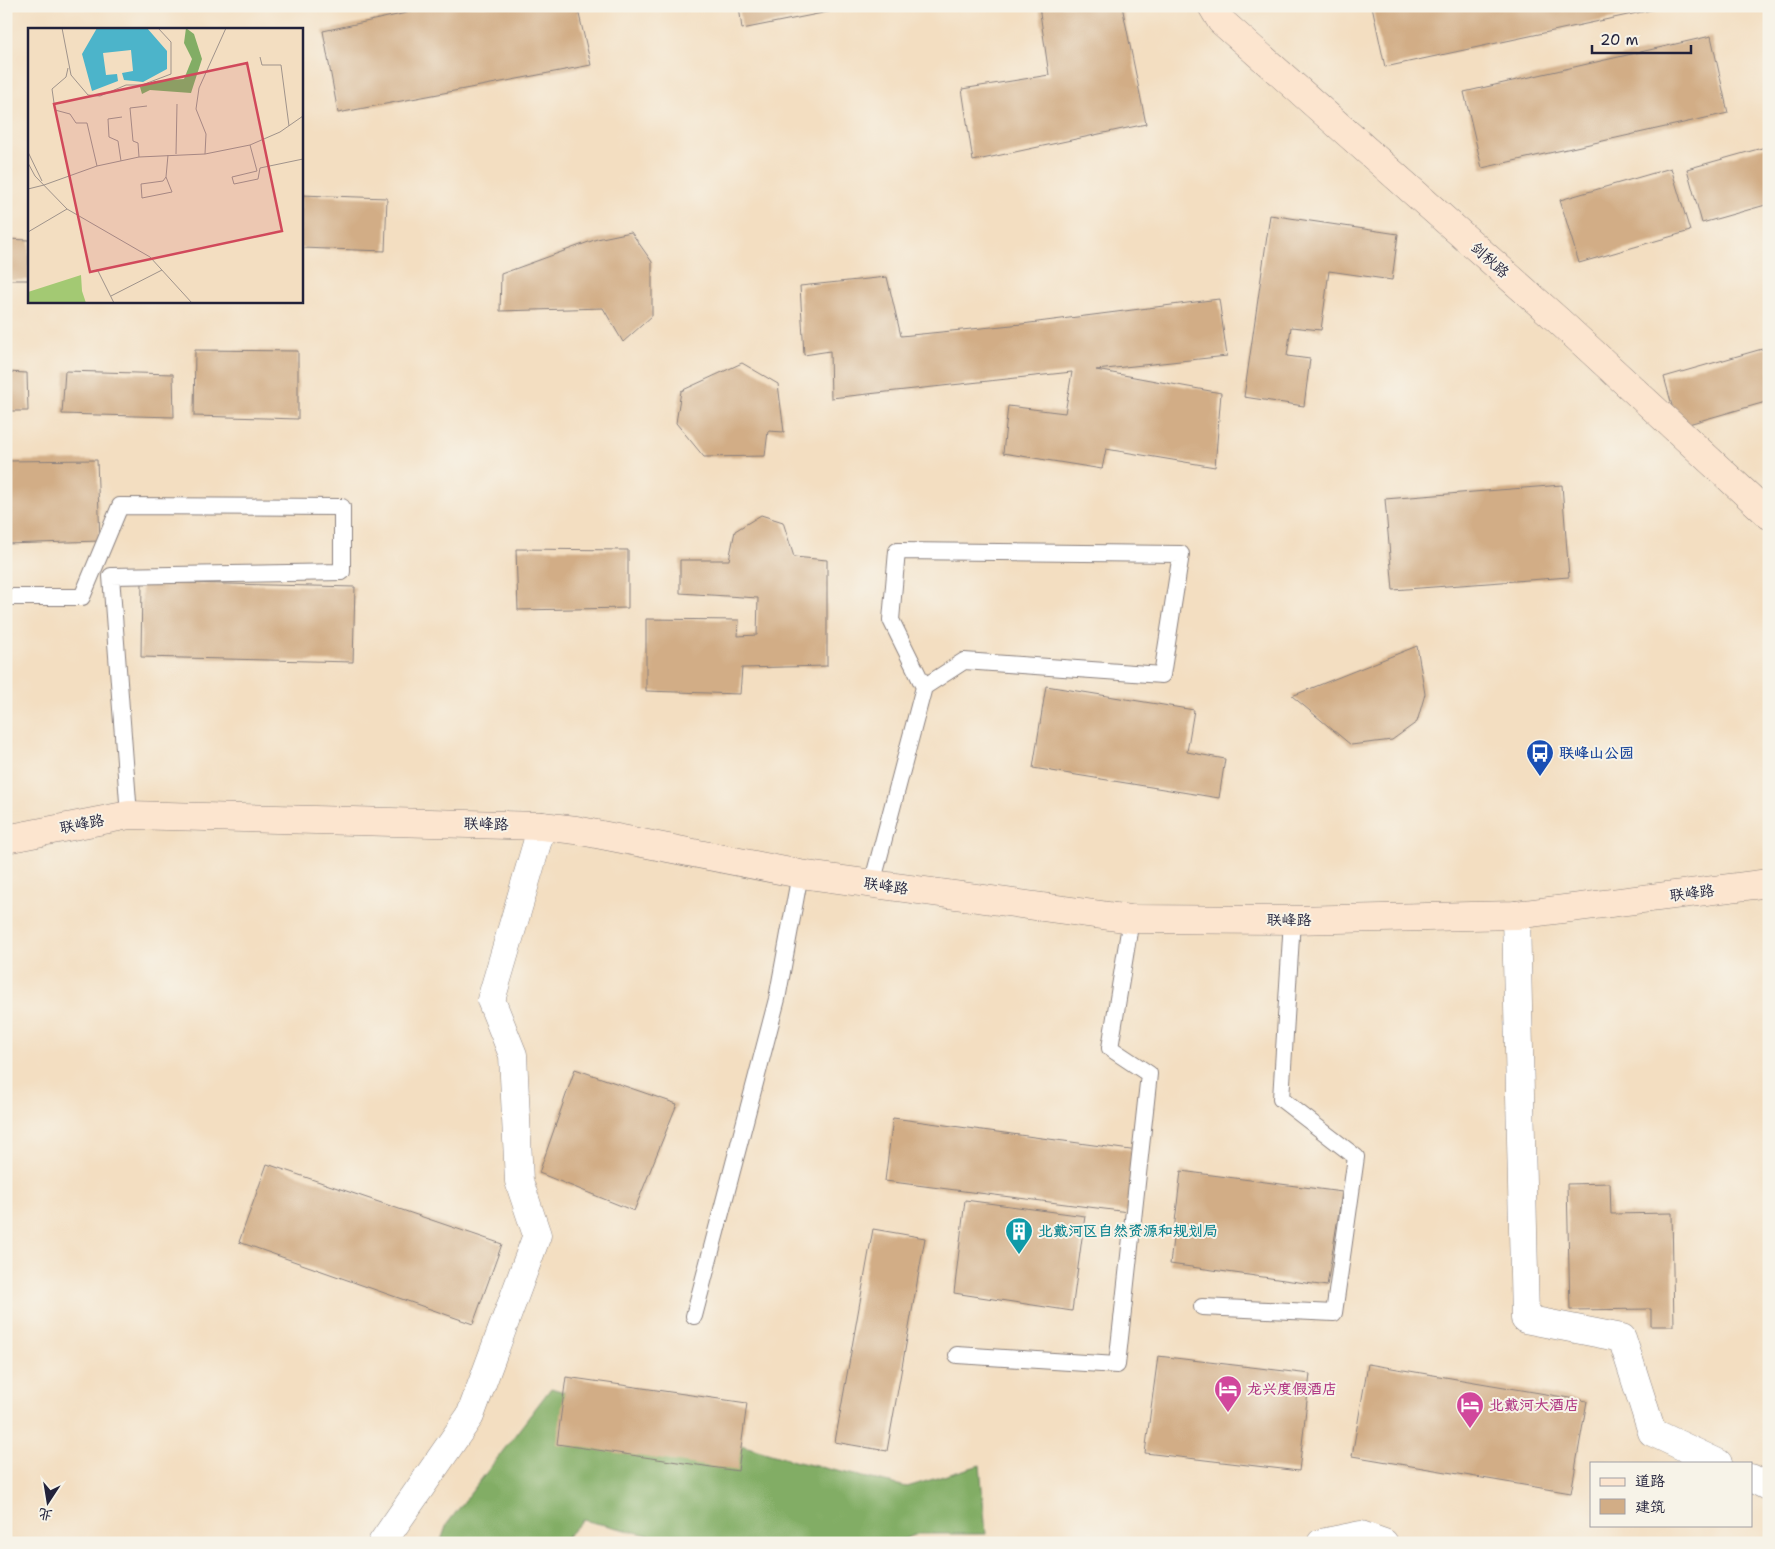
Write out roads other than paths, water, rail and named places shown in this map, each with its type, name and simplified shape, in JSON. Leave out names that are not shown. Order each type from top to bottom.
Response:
[{"type":"main road","name":"剑秋路","points":[[1212,6],[1221,21],[1559,321],[1769,515]]},
{"type":"main road","name":"联峰路","points":[[6,839],[129,815],[542,826],[576,830],[800,874],[1131,918],[1292,920],[1516,915],[1769,883]]},
{"type":"street","points":[[382,1543],[470,1416],[537,1235],[519,1181],[513,1055],[491,1000],[542,826]]},
{"type":"street","points":[[1516,915],[1526,1319],[1622,1338],[1652,1432],[1716,1462]]},
{"type":"street","points":[[1752,1478],[1769,1487]]},
{"type":"street","points":[[1321,1543],[1361,1535],[1384,1543]]},
{"type":"lane","points":[[6,597],[82,598],[120,506],[342,507],[342,572],[111,576],[129,815]]},
{"type":"lane","points":[[872,884],[924,687],[892,620],[896,551],[1181,554],[1162,675],[964,661],[924,687]]},
{"type":"lane","points":[[694,1316],[777,999],[800,874]]},
{"type":"lane","points":[[957,1355],[1117,1365],[1149,1074],[1110,1048],[1131,918]]},
{"type":"lane","points":[[1202,1307],[1334,1313],[1356,1157],[1281,1099],[1292,920]]},
{"type":"place","name":"联峰山公园","points":[[1540,777]]},
{"type":"place","name":"北戴河区自然资源和规划局","points":[[1019,1255]]},
{"type":"place","name":"龙兴度假酒店","points":[[1228,1413]]},
{"type":"place","name":"北戴河大酒店","points":[[1470,1429]]}]
